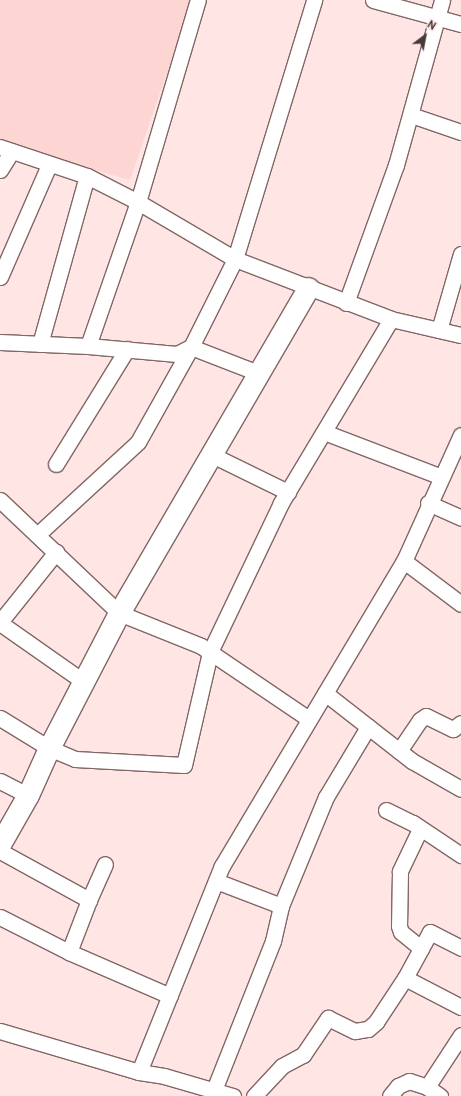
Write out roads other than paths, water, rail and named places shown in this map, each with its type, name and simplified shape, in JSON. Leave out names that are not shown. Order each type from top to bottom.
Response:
[{"type":"street","points":[[88,346],[138,202],[198,0]]},
{"type":"street","points":[[37,535],[138,442],[191,347],[235,259],[314,0]]},
{"type":"street","points":[[373,0],[461,24]]},
{"type":"street","points":[[346,303],[396,166],[442,0]]},
{"type":"street","points":[[411,115],[461,132]]},
{"type":"street","points":[[0,170],[6,149],[48,165],[87,176],[138,202],[235,259],[346,303],[391,319],[461,335]]},
{"type":"street","points":[[0,277],[48,165]]},
{"type":"street","points":[[40,344],[87,176]]},
{"type":"street","points":[[440,330],[461,254]]},
{"type":"street","points":[[0,844],[28,795],[49,748],[119,613],[210,454],[308,288]]},
{"type":"street","points":[[0,718],[49,748],[74,759],[184,765],[210,652],[288,492],[391,319]]},
{"type":"street","points":[[0,342],[88,346],[177,354],[191,347],[258,373]]},
{"type":"street","points":[[56,464],[127,349]]},
{"type":"street","points":[[324,432],[442,477]]},
{"type":"street","points":[[139,1072],[222,866],[404,561],[428,503],[442,477],[460,437]]},
{"type":"street","points":[[210,454],[288,492]]},
{"type":"street","points":[[0,501],[56,552],[119,613],[201,646],[309,719]]},
{"type":"street","points":[[428,503],[461,518]]},
{"type":"street","points":[[56,552],[0,623],[84,682]]},
{"type":"street","points":[[404,561],[461,604]]},
{"type":"street","points":[[325,694],[412,761],[461,789]]},
{"type":"street","points":[[399,751],[420,720],[426,716],[453,729],[461,723]]},
{"type":"street","points":[[214,1093],[273,941],[281,906],[326,797],[368,727]]},
{"type":"street","points":[[0,781],[28,795]]},
{"type":"street","points":[[386,810],[420,829],[461,855]]},
{"type":"street","points":[[420,829],[400,871],[399,926],[401,932],[421,948]]},
{"type":"street","points":[[0,852],[88,900]]},
{"type":"street","points":[[69,952],[88,900],[105,864]]},
{"type":"street","points":[[216,881],[281,906]]},
{"type":"street","points":[[0,917],[69,952],[170,996]]},
{"type":"street","points":[[254,1096],[282,1066],[303,1055],[328,1018],[355,1031],[368,1029],[376,1022],[405,978],[430,932],[461,948]]},
{"type":"street","points":[[405,978],[461,1006]]},
{"type":"street","points":[[0,1031],[139,1072],[164,1076],[214,1093],[233,1096]]},
{"type":"street","points":[[427,1087],[461,1035]]},
{"type":"street","points":[[390,1096],[398,1086],[409,1081],[427,1087],[440,1096]]}]
